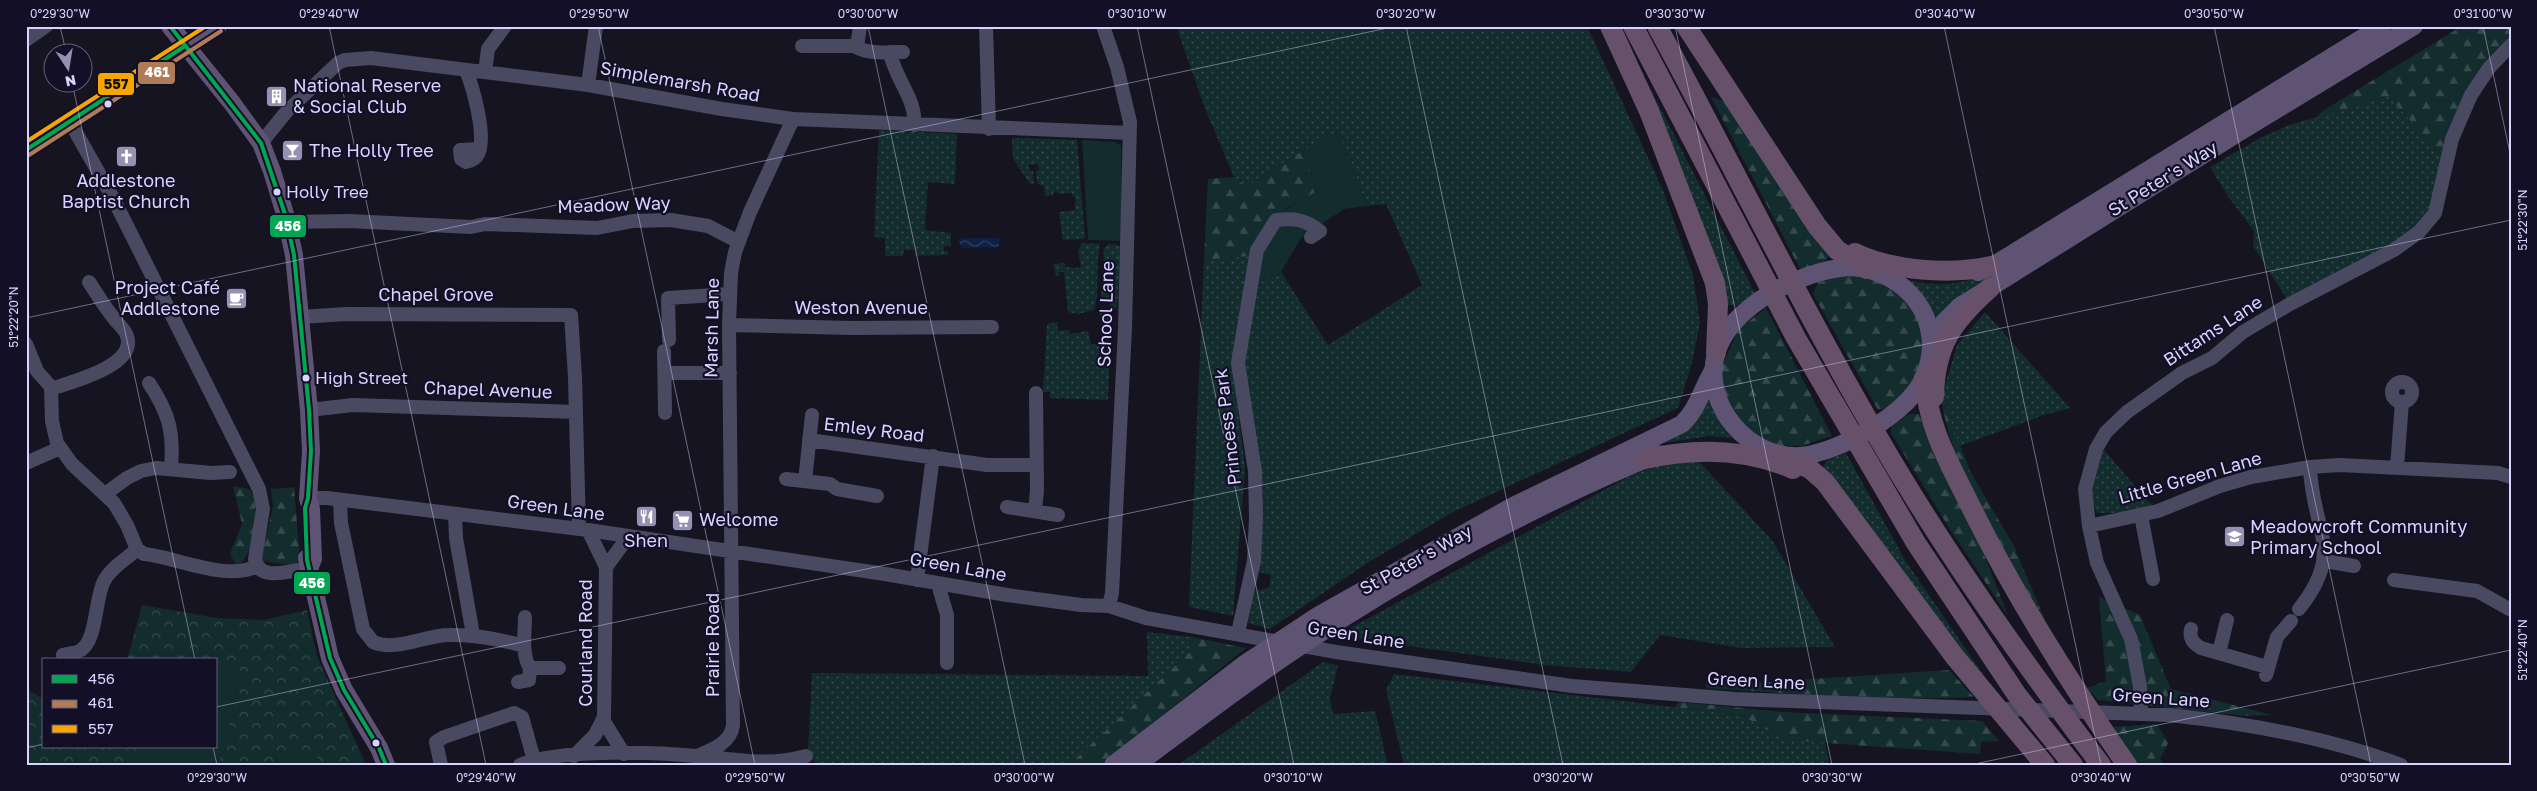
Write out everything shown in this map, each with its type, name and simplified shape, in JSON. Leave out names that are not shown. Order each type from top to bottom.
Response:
[{"type":"highway","points":[[1610,26],[1649,111],[1715,283],[1718,304],[1716,360]]},
{"type":"highway","points":[[1633,26],[1796,338],[1916,543],[2017,695],[2073,765]]},
{"type":"highway","points":[[1657,26],[1780,260],[1879,439],[1936,533],[2017,653],[2101,765]]},
{"type":"highway","points":[[1686,26],[1817,226],[1837,250],[1871,270]]},
{"type":"highway","points":[[1805,205],[1834,239],[1864,257],[1938,271],[1972,270],[1991,266]]},
{"type":"highway","points":[[1962,487],[1938,416],[1934,397],[1934,378],[1944,341],[1952,326],[1991,287]]},
{"type":"highway","points":[[1924,378],[1926,406],[1932,425],[1950,468],[1962,487],[1994,554],[2035,624],[2127,765]]},
{"type":"highway","points":[[1645,459],[1675,452],[1700,451],[1722,451],[1753,457],[1791,468],[1825,491],[1840,505]]},
{"type":"highway","points":[[1780,455],[1810,470],[1824,482],[1955,657],[2044,765]]},
{"type":"main road","points":[[170,26],[232,103],[261,144],[272,171],[287,222],[294,255],[309,410],[311,451],[308,498],[311,509],[313,559],[309,568],[330,658],[344,690],[368,729],[386,765]]},
{"type":"main road","points":[[26,150],[218,26]]},
{"type":"main road","name":"St Peter's Way","points":[[1136,765],[1268,669],[1324,622],[1512,506],[1682,424],[1692,414],[1736,320],[1754,305],[1797,280],[1834,268],[1871,270],[1928,278],[1956,278],[1971,275],[1991,266],[2382,26]]},
{"type":"main road","name":"St Peter's Way","points":[[1930,350],[1938,331],[1950,314],[2228,139],[2414,26]]},
{"type":"main road","points":[[1871,270],[1901,283],[1912,295],[1923,312],[1929,330],[1930,350],[1924,378]]},
{"type":"main road","points":[[1716,360],[1718,397],[1724,412],[1743,436],[1758,448]]},
{"type":"main road","name":"St Peter's Way","points":[[1113,765],[1246,663],[1549,504],[1673,448],[1701,443],[1728,443],[1758,448],[1780,455],[1800,456],[1826,450],[1858,435],[1896,412],[1911,398],[1924,378]]},
{"type":"main road","points":[[368,729],[379,765]]},
{"type":"street","points":[[26,40],[46,26]]},
{"type":"street","points":[[485,72],[488,49],[505,26]]},
{"type":"street","points":[[588,86],[596,26]]},
{"type":"street","points":[[857,47],[860,26]]},
{"type":"street","points":[[986,26],[989,129]]},
{"type":"street","name":"School Lane","points":[[1103,26],[1128,108],[1130,133],[1125,328],[1112,593],[1109,606]]},
{"type":"street","name":"Bittams Lane","points":[[2141,714],[2140,686],[2131,640],[2098,563],[2089,526],[2085,489],[2096,449],[2106,432],[2127,412],[2182,373],[2212,358],[2243,332],[2290,304],[2394,250],[2428,224],[2435,214],[2452,139],[2470,95],[2489,68],[2511,45]]},
{"type":"street","points":[[802,46],[857,47],[861,50],[874,52],[897,52],[892,66],[913,109],[914,125]]},
{"type":"street","name":"Simplemarsh Road","points":[[261,144],[295,104],[331,69],[345,60],[371,58],[404,64],[485,72],[588,86],[722,109],[794,119],[989,129],[1130,133]]},
{"type":"street","points":[[466,70],[478,108],[480,149]]},
{"type":"street","name":"Marsh Lane","points":[[732,551],[729,325],[733,262],[739,242],[794,119]]},
{"type":"street","points":[[70,122],[110,191],[257,484],[263,509],[255,559],[257,566],[264,573],[309,568]]},
{"type":"street","name":"Princess Park","points":[[1238,634],[1255,551],[1255,471],[1238,364],[1250,286],[1257,250],[1276,220],[1299,218],[1320,231],[1310,237]]},
{"type":"street","name":"Meadow Way","points":[[287,222],[350,221],[471,226],[485,224],[597,228],[633,221],[671,220],[708,226],[739,242]]},
{"type":"street","points":[[51,389],[114,364],[124,353],[128,345],[127,336],[100,301],[90,281]]},
{"type":"street","points":[[665,413],[668,292],[730,294]]},
{"type":"street","name":"Chapel Grove","points":[[300,318],[384,313],[571,315],[576,412]]},
{"type":"street","name":"Weston Avenue","points":[[729,325],[851,328],[992,327]]},
{"type":"street","points":[[26,344],[37,371],[51,389],[53,430],[60,448],[72,464],[105,494],[121,513],[137,550],[144,554],[207,568],[237,572],[257,566]]},
{"type":"street","points":[[665,373],[730,373]]},
{"type":"street","points":[[149,383],[167,415],[172,433],[171,468]]},
{"type":"street","points":[[1035,510],[1036,393]]},
{"type":"street","points":[[2397,467],[2402,402]]},
{"type":"street","name":"Chapel Avenue","points":[[309,410],[353,405],[576,412]]},
{"type":"street","points":[[576,412],[584,530]]},
{"type":"street","name":"Emley Road","points":[[805,481],[812,415]]},
{"type":"street","name":"Emley Road","points":[[809,440],[987,465],[1036,465]]},
{"type":"street","points":[[26,464],[60,448]]},
{"type":"street","name":"Emley Road","points":[[917,580],[933,456]]},
{"type":"street","name":"Little Green Lane","points":[[2089,526],[2142,515],[2251,477],[2310,467],[2340,465],[2397,467],[2510,475]]},
{"type":"street","points":[[2191,629],[2190,635],[2194,644],[2267,671],[2276,636],[2291,621],[2300,618],[2299,609],[2317,584],[2325,561],[2324,540],[2310,482],[2310,467]]},
{"type":"street","points":[[105,494],[127,478],[141,471],[171,468],[211,473],[230,472]]},
{"type":"street","points":[[786,479],[805,481],[877,496]]},
{"type":"street","name":"Green Lane","points":[[308,498],[340,500],[584,530],[1081,605],[1109,606],[1146,618],[1336,652],[1572,686],[1735,699],[1972,710],[2124,713],[2205,719],[2309,739],[2401,765]]},
{"type":"street","points":[[340,500],[341,523],[363,629],[373,642],[390,646],[447,635],[473,635],[524,646]]},
{"type":"street","points":[[1007,507],[1058,514]]},
{"type":"street","points":[[455,514],[456,538],[473,635]]},
{"type":"street","points":[[2142,515],[2154,559],[2153,580]]},
{"type":"street","name":"Courland Road","points":[[579,759],[603,720],[606,567],[584,530]]},
{"type":"street","name":"Courland Road","points":[[606,567],[628,537]]},
{"type":"street","points":[[72,655],[84,647],[91,634],[98,593],[109,573],[137,550]]},
{"type":"street","name":"Prairie Road","points":[[727,738],[732,732],[733,725],[732,551]]},
{"type":"street","points":[[2325,561],[2354,566]]},
{"type":"street","points":[[2394,580],[2477,591],[2511,610]]},
{"type":"street","points":[[942,584],[940,591],[947,615],[947,663]]},
{"type":"street","points":[[518,682],[529,680],[530,668],[524,646],[525,617]]},
{"type":"street","points":[[2219,653],[2227,620]]},
{"type":"street","points":[[530,668],[559,668]]},
{"type":"street","points":[[441,765],[436,750],[436,742],[444,737],[514,713],[522,717],[534,760]]},
{"type":"street","name":"Courland Road","points":[[603,720],[624,754]]},
{"type":"street","points":[[520,765],[534,760],[579,759],[624,754],[681,760],[697,756],[719,746],[727,738],[732,745],[735,760]]},
{"type":"street","points":[[697,756],[775,763],[806,756]]},
{"type":"green space","points":[[1176,26],[1587,26],[1663,190],[1693,275],[1700,323],[1692,363],[1678,408],[1451,513],[1369,562],[1270,629],[1248,623],[1254,591],[1269,588],[1271,575],[1259,572],[1263,487],[1244,366],[1250,286],[1281,272],[1328,345],[1422,285],[1386,204],[1367,206],[1338,132],[1302,151],[1246,187],[1234,177],[1206,111]]},
{"type":"green space","points":[[2462,26],[2511,26],[2511,45],[2489,68],[2447,161],[2388,96],[2314,119],[2324,110]]},
{"type":"green space","points":[[1631,51],[1755,293],[1736,306],[1728,305],[1725,300]]},
{"type":"green space","points":[[2388,96],[2447,161],[2428,224],[2290,304],[2253,246],[2254,231],[2229,198],[2210,167],[2262,137],[2289,125]]},
{"type":"green space","points":[[1711,97],[1734,105],[1825,246],[1829,256],[1824,262],[1816,266],[1800,269]]},
{"type":"green space","points":[[879,130],[957,134],[955,184],[928,182],[925,230],[951,233],[951,246],[944,246],[944,251],[948,251],[948,255],[915,256],[915,250],[904,250],[903,256],[885,256],[885,238],[874,237]]},
{"type":"green space","points":[[1338,131],[1367,206],[1344,209],[1301,238],[1281,272],[1250,286],[1251,248],[1259,230],[1284,210],[1318,191],[1302,151]]},
{"type":"green space","points":[[1012,138],[1077,140],[1085,239],[1063,240],[1059,212],[1075,210],[1075,197],[1073,197],[1072,193],[1058,194],[1056,191],[1053,193],[1054,195],[1045,196],[1044,186],[1037,184],[1036,171],[1039,170],[1038,164],[1028,165],[1030,171],[1033,171],[1034,183],[1030,184],[1013,159]]},
{"type":"green space","points":[[1082,140],[1115,142],[1121,145],[1121,241],[1088,240]]},
{"type":"green space","points":[[1302,151],[1318,191],[1286,208],[1250,256],[1204,260],[1208,179],[1234,177],[1246,187]]},
{"type":"green space","points":[[1082,243],[1100,244],[1097,297],[1094,310],[1078,314],[1068,312],[1064,272],[1059,272],[1059,276],[1056,276],[1053,264],[1065,263],[1065,267],[1081,268],[1078,251]]},
{"type":"green space","points":[[1109,244],[1121,246],[1117,307],[1111,311],[1108,400],[1050,398],[1050,392],[1043,392],[1047,324],[1057,322],[1058,331],[1069,330],[1070,334],[1088,331],[1091,344],[1099,344],[1102,333],[1099,309],[1110,309],[1109,303],[1099,303],[1101,298],[1104,248]]},
{"type":"green space","points":[[1250,256],[1232,360],[1245,468],[1233,616],[1189,607],[1204,260]]},
{"type":"green space","points":[[1848,273],[1879,279],[1891,284],[1907,299],[1921,325],[1923,354],[1920,369],[1914,382],[1892,405],[1878,410],[1813,294],[1818,282]]},
{"type":"green space","points":[[1990,274],[1993,279],[1936,330],[1907,280],[1939,284],[1969,280]]},
{"type":"green space","points":[[1766,308],[1832,436],[1801,446],[1776,445],[1748,431],[1723,394],[1723,363],[1739,329]]},
{"type":"green space","points":[[1985,312],[2070,408],[2044,415],[1960,446],[1952,426],[1944,389],[1957,345]]},
{"type":"green space","points":[[1709,389],[1734,438],[1709,436],[1664,443],[1660,440]]},
{"type":"green space","points":[[1944,389],[1952,424],[1970,471],[2014,546],[2045,620],[2038,616],[2008,564],[1965,479],[1954,450],[1946,420],[1940,391]]},
{"type":"green space","points":[[1909,414],[1919,414],[1973,526],[2008,616],[1951,531],[1891,433],[1891,427]]},
{"type":"green space","points":[[2104,450],[2153,506],[2126,513],[2097,513],[2090,498],[2090,468]]},
{"type":"green space","points":[[1846,453],[1905,560],[1998,696],[1822,468],[1828,459]]},
{"type":"green space","points":[[1693,455],[1772,540],[1835,647],[1741,648],[1660,635],[1631,672],[1545,665],[1336,636],[1630,476],[1671,460]]},
{"type":"green space","points":[[233,486],[249,489],[255,506],[254,531],[251,543],[242,562],[236,566],[230,553],[242,524]]},
{"type":"green space","points":[[294,487],[300,560],[293,565],[260,561],[273,507],[271,489]]},
{"type":"green space","points":[[2099,597],[2140,615],[2171,689],[2272,715],[2246,716],[2098,700],[2087,688],[2106,681]]},
{"type":"green space","points":[[142,605],[217,618],[264,620],[307,610],[317,656],[366,765],[26,765],[26,689],[42,698],[42,748],[218,748],[218,658],[128,658]]},
{"type":"green space","points":[[1147,632],[1191,637],[1190,652],[1069,765],[818,765],[810,758],[808,752],[812,673],[1148,676]]},
{"type":"green space","points":[[1191,637],[1246,648],[1101,765],[1069,765],[1190,652]]},
{"type":"green space","points":[[1323,662],[1338,665],[1330,699],[1333,714],[1375,711],[1388,765],[1178,765]]},
{"type":"green space","points":[[218,666],[243,672],[218,765],[139,765],[143,748],[218,748]]},
{"type":"green space","points":[[1949,670],[1974,697],[1806,695],[1706,688],[1706,679],[1752,683]]},
{"type":"green space","points":[[1394,674],[1741,715],[1785,740],[1825,742],[1829,765],[1404,765],[1386,690]]},
{"type":"green space","points":[[1679,702],[1784,712],[1982,721],[1999,741],[1981,742],[1980,754],[1785,740],[1741,715],[1675,707]]},
{"type":"green space","points":[[2157,724],[2168,743],[2160,759],[2165,765],[2135,765],[2110,727]]},
{"type":"green space","points":[[316,752],[319,765],[258,765]]},
{"type":"water","points":[[961,238],[999,238],[999,247],[962,248],[958,241]]},
{"type":"transit line","name":"456","points":[[170,26],[261,143],[285,214],[294,255],[309,410],[311,451],[308,498],[305,508],[307,560],[330,658],[344,690],[379,748],[386,765]]},
{"type":"transit line","name":"557","points":[[26,142],[206,26]]},
{"type":"transit line","name":"461","points":[[29,155],[221,31]]},
{"type":"transit line","name":"456","points":[[26,150],[185,46]]},
{"type":"place","name":"National Reserve & Social Club","points":[[277,96]]},
{"type":"place","name":"The Holly Tree","points":[[293,151]]},
{"type":"place","name":"Addlestone Baptist Church","points":[[126,156]]},
{"type":"place","name":"Holly Tree","points":[[277,192]]},
{"type":"place","name":"Project Café Addlestone","points":[[236,298]]},
{"type":"place","name":"High Street","points":[[306,378]]},
{"type":"place","name":"Shen","points":[[646,516]]},
{"type":"place","name":"Welcome","points":[[683,520]]},
{"type":"place","name":"Meadowcroft Community Primary School","points":[[2234,537]]}]
